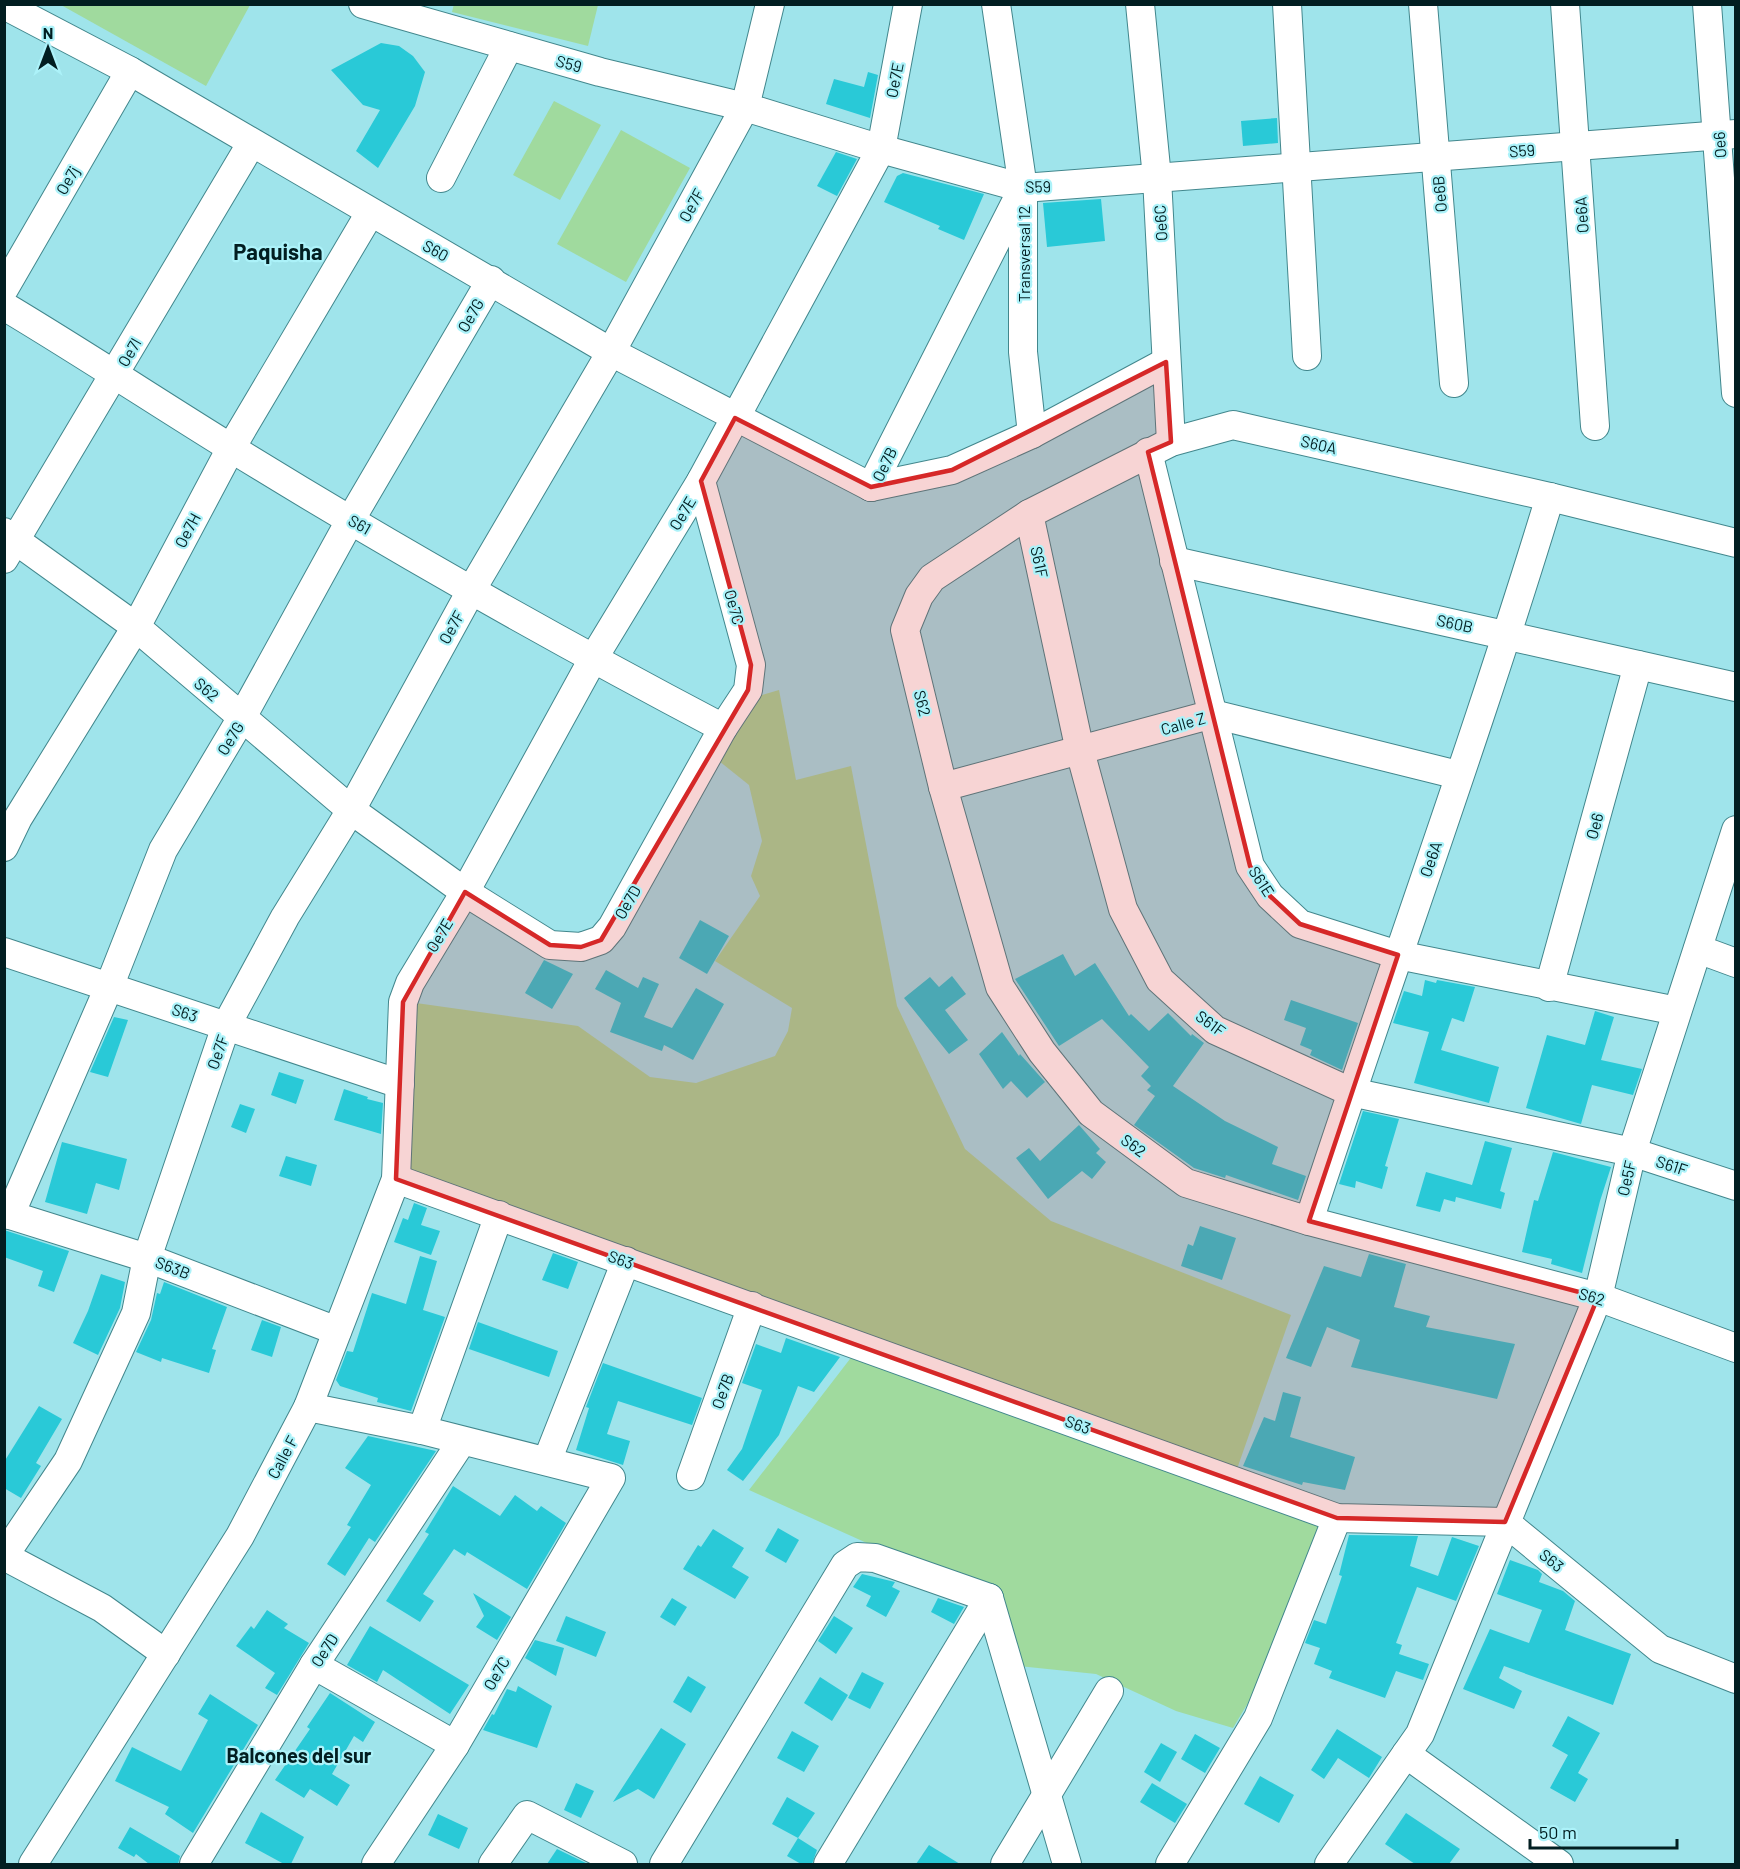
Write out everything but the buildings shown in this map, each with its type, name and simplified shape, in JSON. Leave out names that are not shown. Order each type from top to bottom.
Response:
[{"type":"street","name":"S59","points":[[363,4],[600,72],[744,107],[880,149],[1023,188],[1727,135]]},
{"type":"street","name":"Oe7F","points":[[4,1556],[68,1461],[105,1386],[136,1313],[147,1258],[226,1026],[285,917],[351,810],[472,589],[611,352],[744,107],[770,4]]},
{"type":"street","name":"Oe7E","points":[[403,1002],[410,984],[465,892],[593,659],[701,481],[880,149],[908,4]]},
{"type":"street","name":"Transversal 12","points":[[996,4],[1023,188],[1023,352],[1032,434]]},
{"type":"street","name":"Oe6C","points":[[1140,4],[1158,178],[1166,362],[1160,447]]},
{"type":"street","points":[[1287,4],[1298,166],[1306,356]]},
{"type":"street","name":"Oe6B","points":[[1423,4],[1454,383]]},
{"type":"street","name":"Oe6A","points":[[1565,4],[1595,426]]},
{"type":"street","name":"Oe6","points":[[1707,4],[1727,135],[1736,393]]},
{"type":"street","name":"S60","points":[[5,5],[130,71],[251,144],[491,280],[611,352],[871,487]]},
{"type":"street","points":[[441,178],[509,46]]},
{"type":"street","name":"Oe7j","points":[[4,289],[130,71]]},
{"type":"street","name":"Oe7I","points":[[8,543],[116,374],[251,144]]},
{"type":"street","name":"Oe7B","points":[[871,487],[1023,188]]},
{"type":"street","name":"Oe7H","points":[[4,847],[18,818],[135,627],[231,448],[370,213]]},
{"type":"street","name":"Oe7G","points":[[7,1214],[109,987],[163,850],[241,719],[351,519],[491,280]]},
{"type":"street","name":"S61","points":[[4,306],[231,448],[351,519],[593,659],[723,728]]},
{"type":"street","name":"Oe7B","points":[[871,487],[952,470],[1032,434],[1166,362]]},
{"type":"street","name":"S60A","points":[[932,578],[1029,514],[1160,447],[1233,424],[1550,497],[1736,543]]},
{"type":"street","name":"S61E","points":[[1160,447],[1174,561],[1250,866],[1270,896],[1300,924],[1398,955],[1677,1011]]},
{"type":"street","name":"Oe7C","points":[[701,481],[751,665],[748,690],[723,728]]},
{"type":"street","name":"Oe6A","points":[[1310,1221],[1458,775],[1508,635],[1550,497]]},
{"type":"street","name":"S61F","points":[[1029,514],[1080,752],[1123,909],[1160,980],[1215,1030],[1351,1092],[1632,1152],[1736,1186]]},
{"type":"street","name":"S62","points":[[8,543],[135,627],[351,810],[465,892]]},
{"type":"street","name":"S60B","points":[[1174,561],[1736,687]]},
{"type":"street","name":"S62","points":[[932,578],[919,596],[905,630],[943,787],[1000,987],[1042,1052],[1091,1113],[1186,1183],[1310,1221],[1598,1297],[1736,1348]]},
{"type":"street","name":"Oe6","points":[[1549,987],[1638,665]]},
{"type":"street","name":"Calle Z","points":[[943,787],[1080,752],[1213,714],[1458,775]]},
{"type":"street","name":"Oe7D","points":[[465,892],[550,945],[581,947],[601,940],[612,927],[723,728]]},
{"type":"street","name":"Oe5F","points":[[1338,1861],[1420,1734],[1598,1297],[1632,1152],[1736,830]]},
{"type":"street","points":[[1698,949],[1736,963]]},
{"type":"street","name":"S63","points":[[4,952],[400,1084]]},
{"type":"street","name":"Calle F","points":[[33,1864],[240,1536],[308,1407],[396,1179],[403,1002]]},
{"type":"street","name":"S63","points":[[396,1179],[1336,1518],[1505,1522],[1660,1649],[1736,1679]]},
{"type":"street","name":"S63B","points":[[7,1214],[147,1258],[338,1331]]},
{"type":"street","points":[[422,1430],[499,1215]]},
{"type":"street","points":[[308,1407],[422,1430],[547,1461],[626,1261]]},
{"type":"street","name":"Oe7B","points":[[691,1476],[752,1306]]},
{"type":"street","name":"Oe7D","points":[[194,1864],[314,1665],[462,1441]]},
{"type":"street","name":"Oe7C","points":[[376,1864],[454,1745],[611,1478],[547,1461]]},
{"type":"street","points":[[1170,1864],[1258,1718],[1336,1518]]},
{"type":"street","points":[[4,1556],[102,1608],[166,1654]]},
{"type":"street","points":[[664,1864],[845,1565],[857,1557],[875,1558],[989,1598]]},
{"type":"street","points":[[989,1598],[1067,1864]]},
{"type":"street","points":[[828,1864],[989,1598]]},
{"type":"street","points":[[314,1665],[454,1745]]},
{"type":"street","points":[[1005,1864],[1109,1691]]},
{"type":"street","points":[[1406,1754],[1559,1864]]},
{"type":"street","points":[[493,1864],[527,1815],[623,1864]]},
{"type":"highlighted area","points":[[1166,362],[1171,442],[1148,452],[1250,866],[1270,896],[1300,924],[1398,955],[1309,1221],[1598,1297],[1505,1522],[1337,1518],[396,1179],[403,1002],[465,892],[550,945],[581,947],[601,940],[748,690],[751,665],[701,481],[735,418],[871,487],[952,470]]},
{"type":"green space","points":[[454,4],[598,5],[588,46],[452,12]]},
{"type":"green space","points":[[61,5],[250,5],[206,86]]},
{"type":"green space","points":[[554,101],[601,125],[560,200],[513,175]]},
{"type":"green space","points":[[621,130],[690,168],[626,282],[557,244]]},
{"type":"green space","points":[[779,690],[796,780],[851,766],[897,1006],[965,1149],[1051,1221],[1291,1315],[1237,1469],[408,1169],[416,1003],[578,1026],[650,1077],[696,1083],[775,1056],[788,1031],[792,1008],[715,961],[760,896],[751,876],[762,841],[749,785],[719,761],[759,696]]},
{"type":"green space","points":[[853,1355],[1324,1524],[1248,1703],[1233,1728],[1176,1711],[1096,1674],[1008,1665],[989,1598],[749,1490]]},
{"type":"district","name":"Paquisha","points":[[278,251]]},
{"type":"district","name":"Balcones del sur","points":[[299,1755]]}]
